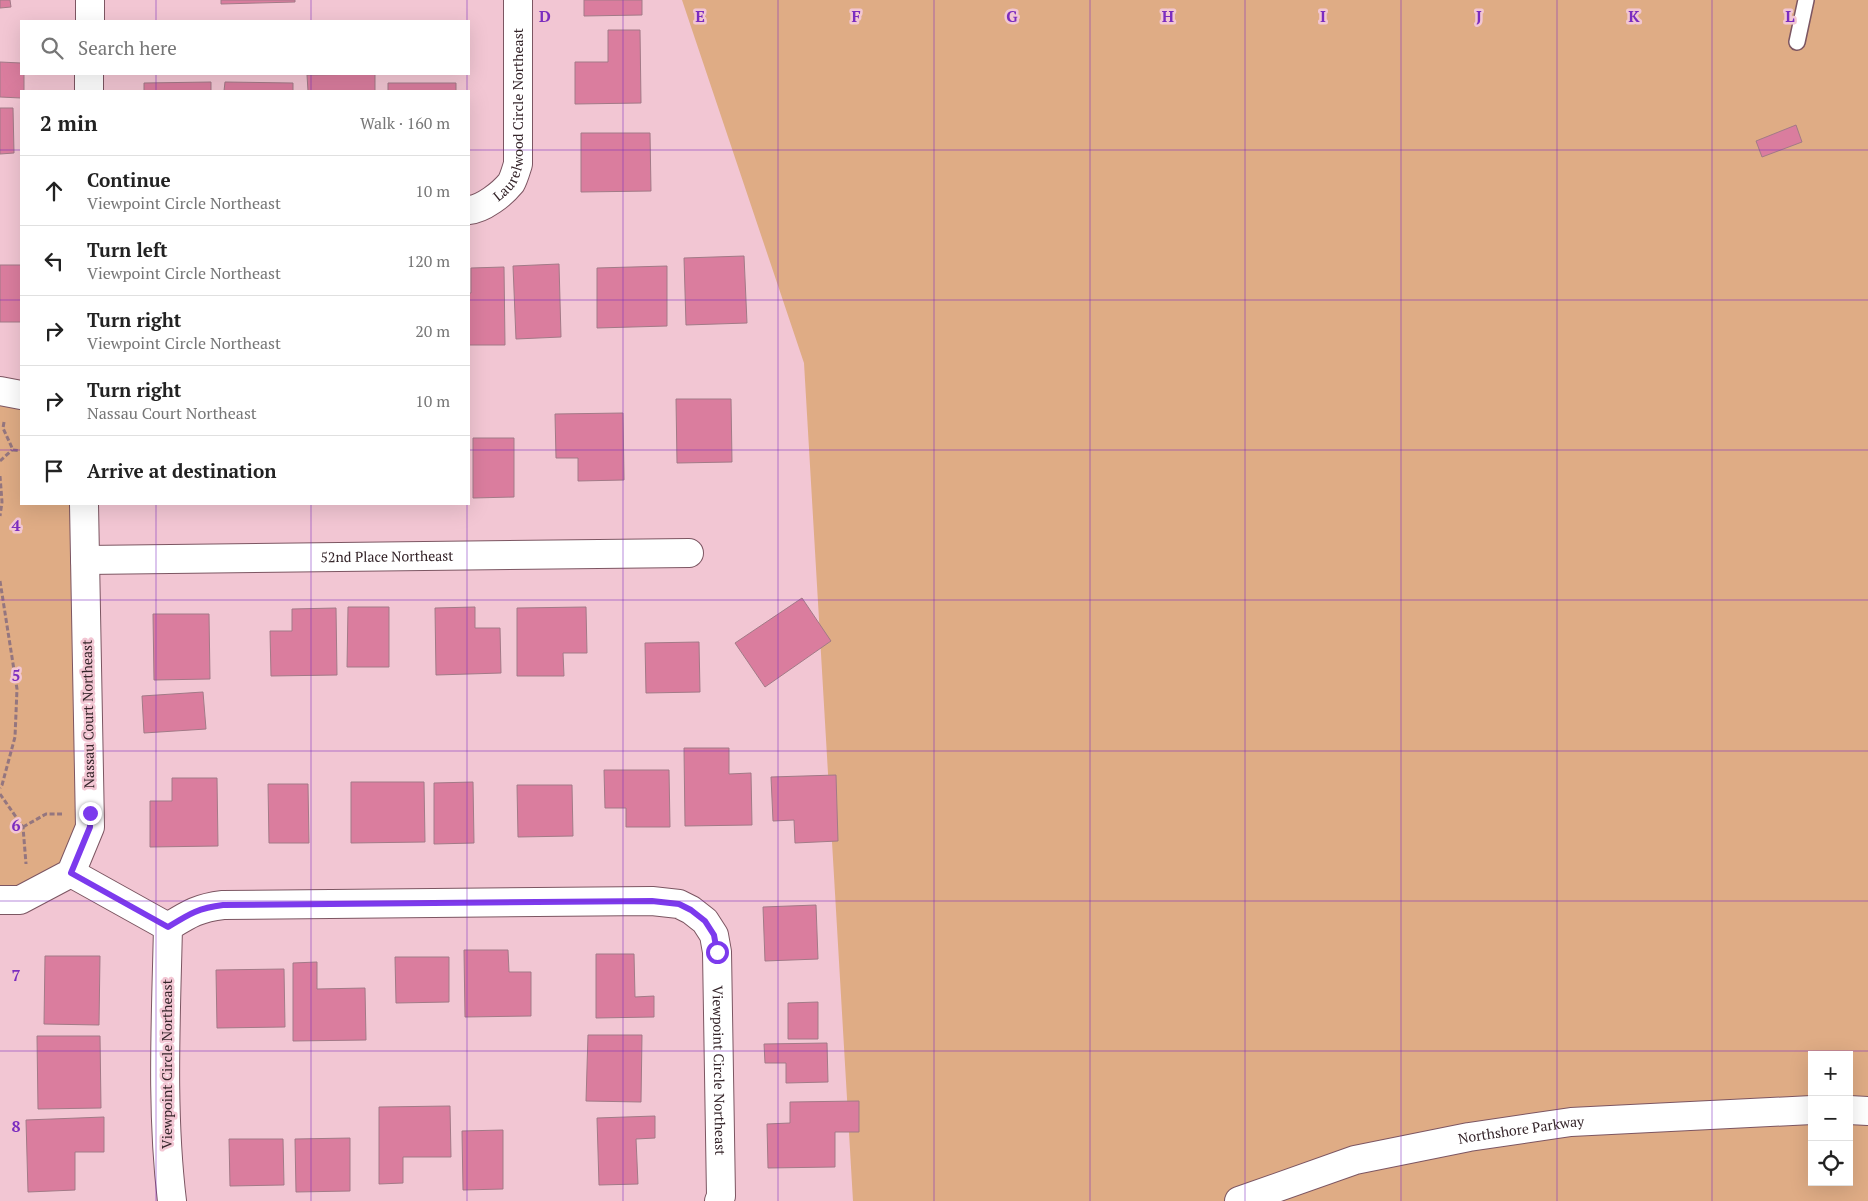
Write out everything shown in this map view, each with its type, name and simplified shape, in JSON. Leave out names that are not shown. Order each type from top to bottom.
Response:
[{"type":"street","points":[[90,0],[90,20]]},
{"type":"street","name":"Laurelwood Circle Northeast","points":[[470,210],[475,210],[487,204],[511,182],[518,164],[518,0]]},
{"type":"street","points":[[89,75],[89,90]]},
{"type":"street","points":[[0,391],[20,395]]},
{"type":"street","name":"Nassau Court Northeast","points":[[71,873],[90,827],[84,505]]},
{"type":"street","name":"52nd Place Northeast","points":[[86,560],[689,553]]},
{"type":"street","points":[[0,900],[20,900],[71,873],[168,927]]},
{"type":"street","name":"Viewpoint Circle Northeast","points":[[172,1201],[167,1162],[165,1056],[168,927],[194,911],[223,905],[642,901],[679,904],[691,910],[705,921],[714,935],[717,952],[720,1201]]},
{"type":"street","name":"Northshore Parkway","points":[[1239,1201],[1355,1160],[1469,1137],[1571,1122],[1808,1110]]},
{"type":"street","points":[[1853,1110],[1868,1111]]},
{"type":"lane","points":[[1797,42],[1806,0]]},
{"type":"path","points":[[0,461],[13,450]]},
{"type":"path","points":[[0,476],[2,502],[0,516]]},
{"type":"path","points":[[0,581],[17,689],[15,737],[0,788]]},
{"type":"path","points":[[0,794],[23,827],[24,861],[39,890]]},
{"type":"path","points":[[23,827],[46,814],[90,813]]},
{"type":"shaded area","points":[[682,0],[1868,0],[1868,1201],[853,1201],[804,363]]},
{"type":"shaded area","points":[[0,391],[20,398],[20,505],[85,505],[90,827],[71,873],[0,900]]},
{"type":"building","points":[[0,0],[10,0],[11,7],[0,8]]},
{"type":"building","points":[[221,0],[295,0],[295,2],[221,4]]},
{"type":"building","points":[[584,0],[642,0],[642,15],[584,16]]},
{"type":"building","points":[[608,30],[640,30],[641,103],[575,104],[575,62],[608,62]]},
{"type":"building","points":[[0,62],[20,63],[20,75],[24,75],[24,90],[20,90],[20,98],[0,97]]},
{"type":"building","points":[[307,75],[375,75],[375,90],[308,90]]},
{"type":"building","points":[[211,82],[211,90],[144,90],[144,83]]},
{"type":"building","points":[[225,82],[293,83],[293,90],[224,90]]},
{"type":"building","points":[[388,83],[456,83],[456,90],[388,90]]},
{"type":"building","points":[[0,108],[13,108],[14,153],[0,154]]},
{"type":"building","points":[[1796,125],[1802,142],[1762,157],[1756,141]]},
{"type":"building","points":[[581,133],[650,133],[651,191],[581,192]]},
{"type":"building","points":[[744,256],[747,323],[686,325],[684,258]]},
{"type":"building","points":[[559,264],[561,337],[516,339],[513,266]]},
{"type":"building","points":[[0,265],[20,265],[20,322],[0,322]]},
{"type":"building","points":[[667,266],[667,326],[597,328],[597,268]]},
{"type":"building","points":[[504,267],[505,345],[470,345],[471,268]]},
{"type":"building","points":[[676,399],[731,399],[732,462],[677,463]]},
{"type":"building","points":[[623,413],[624,480],[578,481],[578,458],[556,458],[555,414]]},
{"type":"building","points":[[473,438],[514,438],[514,497],[473,498]]},
{"type":"building","points":[[802,598],[831,641],[765,687],[735,643]]},
{"type":"building","points":[[348,607],[389,607],[389,667],[347,667]]},
{"type":"building","points":[[475,607],[475,628],[500,628],[501,673],[436,675],[435,608]]},
{"type":"building","points":[[586,607],[587,653],[563,653],[564,676],[517,676],[517,608]]},
{"type":"building","points":[[336,608],[337,675],[271,676],[270,631],[292,631],[292,609]]},
{"type":"building","points":[[153,614],[209,614],[210,679],[154,680]]},
{"type":"building","points":[[699,642],[700,692],[646,693],[645,643]]},
{"type":"building","points":[[203,692],[206,729],[144,733],[142,696]]},
{"type":"building","points":[[684,748],[729,748],[729,774],[751,773],[752,825],[685,826]]},
{"type":"building","points":[[604,770],[669,770],[670,827],[626,827],[626,808],[605,808]]},
{"type":"building","points":[[836,775],[838,841],[795,843],[794,820],[773,821],[771,777]]},
{"type":"building","points":[[172,778],[217,778],[218,846],[150,847],[150,801],[172,801]]},
{"type":"building","points":[[351,782],[424,782],[425,842],[351,843]]},
{"type":"building","points":[[473,782],[474,843],[434,844],[434,783]]},
{"type":"building","points":[[268,784],[308,784],[309,843],[269,843]]},
{"type":"building","points":[[517,785],[572,785],[573,836],[518,837]]},
{"type":"building","points":[[816,905],[818,959],[765,961],[763,907]]},
{"type":"building","points":[[464,950],[508,950],[509,972],[531,972],[531,1016],[465,1017]]},
{"type":"building","points":[[596,954],[634,954],[635,997],[654,996],[654,1017],[596,1018]]},
{"type":"building","points":[[45,956],[100,956],[99,1025],[44,1024]]},
{"type":"building","points":[[395,957],[449,957],[449,1002],[396,1003]]},
{"type":"building","points":[[317,962],[317,989],[365,988],[366,1040],[293,1041],[293,963]]},
{"type":"building","points":[[284,969],[285,1027],[217,1028],[216,970]]},
{"type":"building","points":[[818,1002],[818,1039],[788,1039],[788,1003]]},
{"type":"building","points":[[588,1035],[642,1035],[641,1102],[586,1101]]},
{"type":"building","points":[[37,1036],[100,1036],[101,1108],[38,1109]]},
{"type":"building","points":[[827,1043],[828,1082],[786,1083],[786,1063],[765,1063],[764,1044]]},
{"type":"building","points":[[859,1101],[859,1132],[835,1132],[835,1167],[768,1168],[767,1124],[790,1123],[790,1102]]},
{"type":"building","points":[[450,1106],[451,1157],[403,1157],[403,1183],[379,1184],[379,1107]]},
{"type":"building","points":[[655,1116],[655,1138],[636,1139],[638,1184],[599,1185],[597,1118]]},
{"type":"building","points":[[104,1117],[104,1152],[75,1152],[75,1190],[28,1192],[26,1120]]},
{"type":"building","points":[[503,1130],[503,1189],[463,1190],[462,1131]]},
{"type":"building","points":[[350,1138],[350,1191],[296,1192],[295,1139]]},
{"type":"building","points":[[229,1139],[283,1139],[284,1185],[230,1186]]},
{"type":"route","points":[[90,813],[90,827],[71,873],[168,927],[194,911],[223,905],[652,901],[679,904],[691,910],[705,921],[714,935],[717,952]]}]
